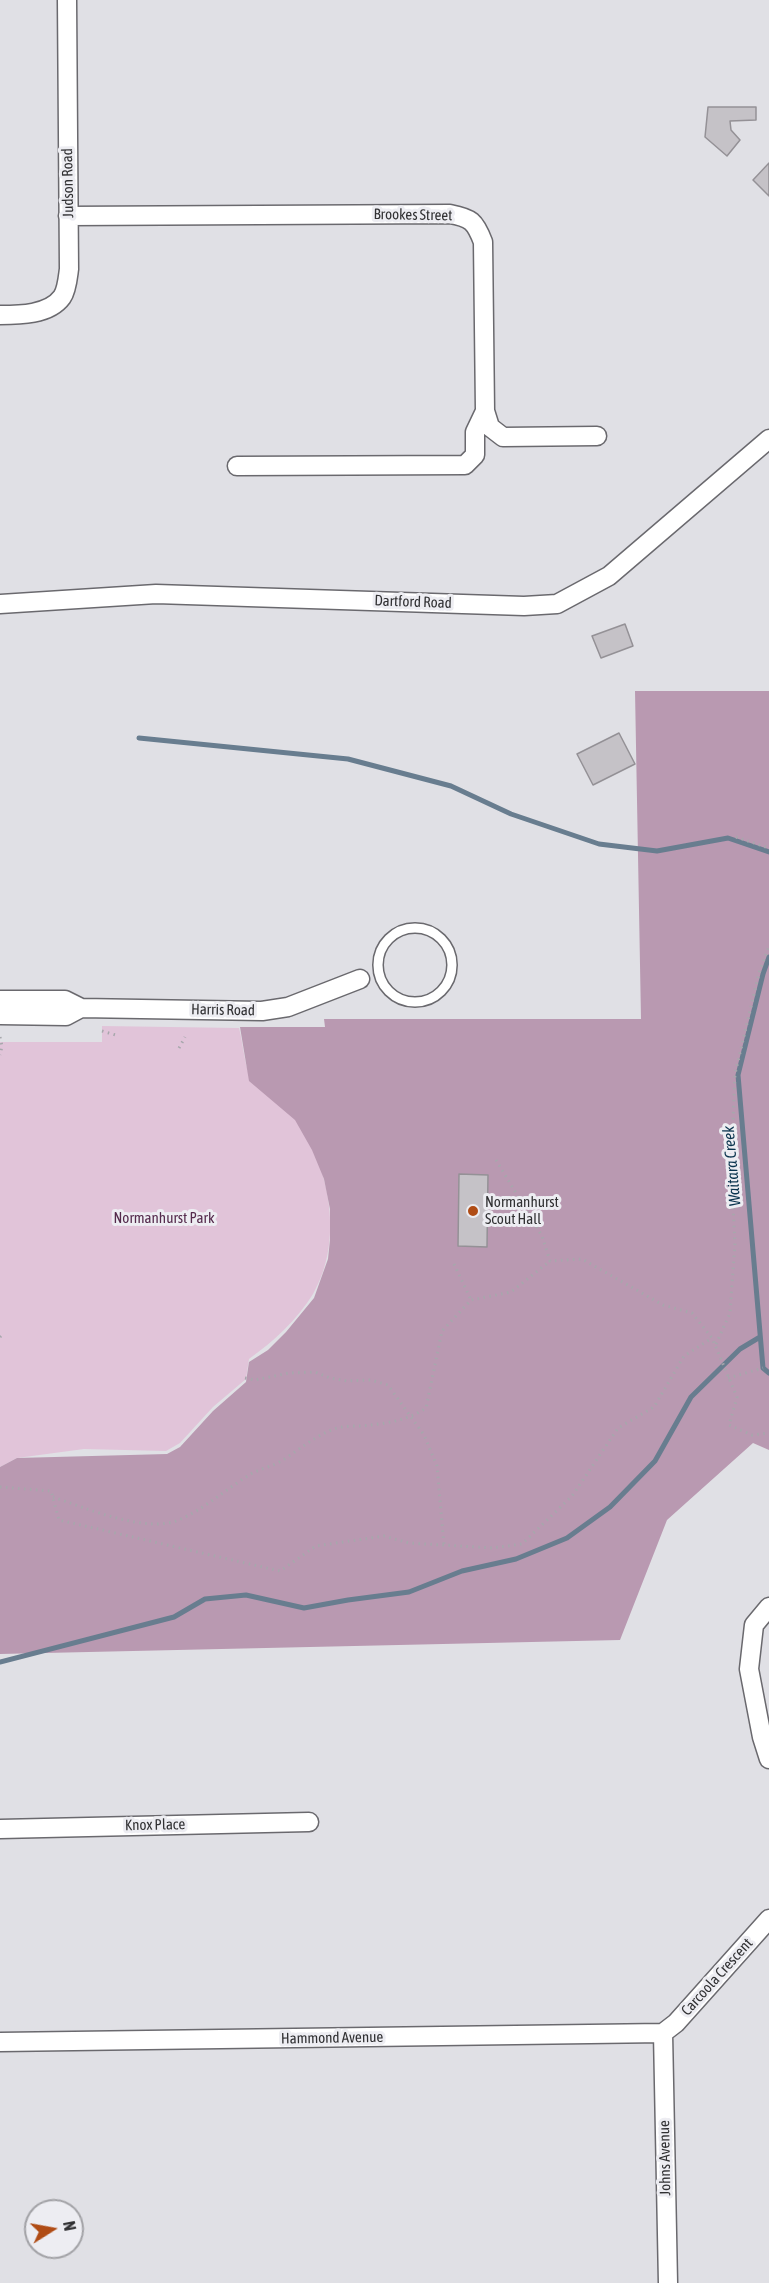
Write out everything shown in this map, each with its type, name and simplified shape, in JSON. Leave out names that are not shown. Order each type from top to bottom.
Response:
[{"type":"street","name":"Judson Road","points":[[0,315],[25,315],[45,309],[63,296],[69,269],[67,0]]},
{"type":"street","name":"Brookes Street","points":[[68,216],[450,214],[466,217],[477,225],[483,242],[485,411]]},
{"type":"street","points":[[485,411],[490,427],[504,437],[597,436]]},
{"type":"street","points":[[237,466],[465,465],[475,455],[475,432],[485,411]]},
{"type":"street","name":"Dartford Road","points":[[0,604],[156,594],[524,606],[557,604],[609,576],[769,439]]},
{"type":"street","name":"Harris Road","points":[[0,1000],[65,1000],[81,1008],[262,1011],[288,1007],[360,979]]},
{"type":"street","name":"Harris Road","points":[[0,1015],[66,1016],[81,1008]]},
{"type":"street","points":[[769,1607],[754,1625],[749,1669],[762,1737],[769,1759]]},
{"type":"street","name":"Knox Place","points":[[0,1828],[309,1822]]},
{"type":"street","name":"Carcoola Crescent","points":[[663,2033],[676,2023],[769,1919]]},
{"type":"street","name":"Hammond Avenue","points":[[0,2042],[663,2033]]},
{"type":"street","name":"Johns Avenue","points":[[663,2033],[668,2283]]},
{"type":"lane","points":[[408,929],[427,930],[435,935],[448,950],[451,959],[451,968],[445,986],[438,994],[421,1002],[402,1000],[393,996],[381,981],[378,972],[380,953],[384,944],[391,937],[408,929]]},
{"type":"lane","points":[[360,979],[378,972]]},
{"type":"path","points":[[736,837],[769,848]]},
{"type":"path","points":[[715,1345],[730,1313],[735,1243],[731,1171],[735,1074],[759,973],[769,946]]},
{"type":"path","points":[[102,1031],[119,1036]]},
{"type":"path","points":[[0,1037],[2,1046],[0,1055]]},
{"type":"path","points":[[179,1048],[185,1037]]},
{"type":"path","points":[[496,1160],[542,1236],[550,1261]]},
{"type":"path","points":[[53,1497],[105,1516],[130,1521],[156,1523],[178,1521],[204,1507],[248,1475],[281,1461],[315,1438],[336,1428],[412,1418],[426,1408],[442,1331],[471,1299],[511,1292],[550,1261],[582,1259],[663,1305],[692,1313],[712,1338],[737,1397],[729,1425],[752,1436],[769,1433]]},
{"type":"path","points":[[454,1264],[471,1299]]},
{"type":"path","points":[[0,1337],[4,1333]]},
{"type":"path","points":[[0,1487],[51,1491],[59,1520],[280,1571],[316,1546],[384,1536],[409,1543],[493,1548],[522,1544],[572,1496],[618,1428],[654,1407],[684,1356],[712,1338]]},
{"type":"path","points":[[728,1378],[763,1368]]},
{"type":"path","points":[[245,1378],[255,1380],[290,1373],[315,1372],[330,1378],[347,1381],[371,1380],[388,1385],[424,1435],[437,1466],[444,1545]]},
{"type":"green space","name":"Normanhurst Park","points":[[102,1026],[239,1028],[250,1077],[258,1087],[293,1114],[318,1160],[329,1205],[328,1251],[323,1273],[300,1313],[249,1359],[246,1379],[213,1407],[180,1443],[166,1451],[84,1449],[17,1458],[0,1467],[0,1042],[102,1042]]},
{"type":"shaded area","points":[[635,691],[769,691],[769,1450],[753,1443],[667,1520],[620,1640],[0,1654],[0,1467],[17,1458],[167,1454],[180,1447],[213,1411],[246,1382],[249,1362],[268,1350],[314,1298],[328,1259],[330,1240],[330,1209],[324,1179],[312,1150],[295,1120],[249,1081],[240,1027],[325,1027],[324,1019],[641,1019]]},
{"type":"building","points":[[708,107],[756,107],[756,120],[730,121],[731,130],[740,140],[727,156],[705,137]]},
{"type":"building","points":[[769,163],[769,196],[753,180]]},
{"type":"building","points":[[625,624],[633,646],[601,658],[592,636]]},
{"type":"building","points":[[619,733],[635,764],[593,785],[577,754]]},
{"type":"building","name":"Normanhurst Scout Hall","points":[[459,1174],[488,1175],[487,1247],[458,1246]]},
{"type":"waterway","points":[[139,738],[348,759],[451,786],[511,814],[599,844],[657,851],[728,838],[769,852]]},
{"type":"waterway","name":"Waitara Creek","points":[[769,957],[738,1075],[763,1368],[769,1373]]},
{"type":"waterway","points":[[0,1662],[174,1617],[205,1599],[246,1595],[304,1608],[409,1592],[462,1571],[516,1559],[567,1538],[610,1507],[655,1461],[691,1397],[740,1349],[760,1337]]},
{"type":"place","name":"Normanhurst Scout Hall","points":[[473,1211]]}]
